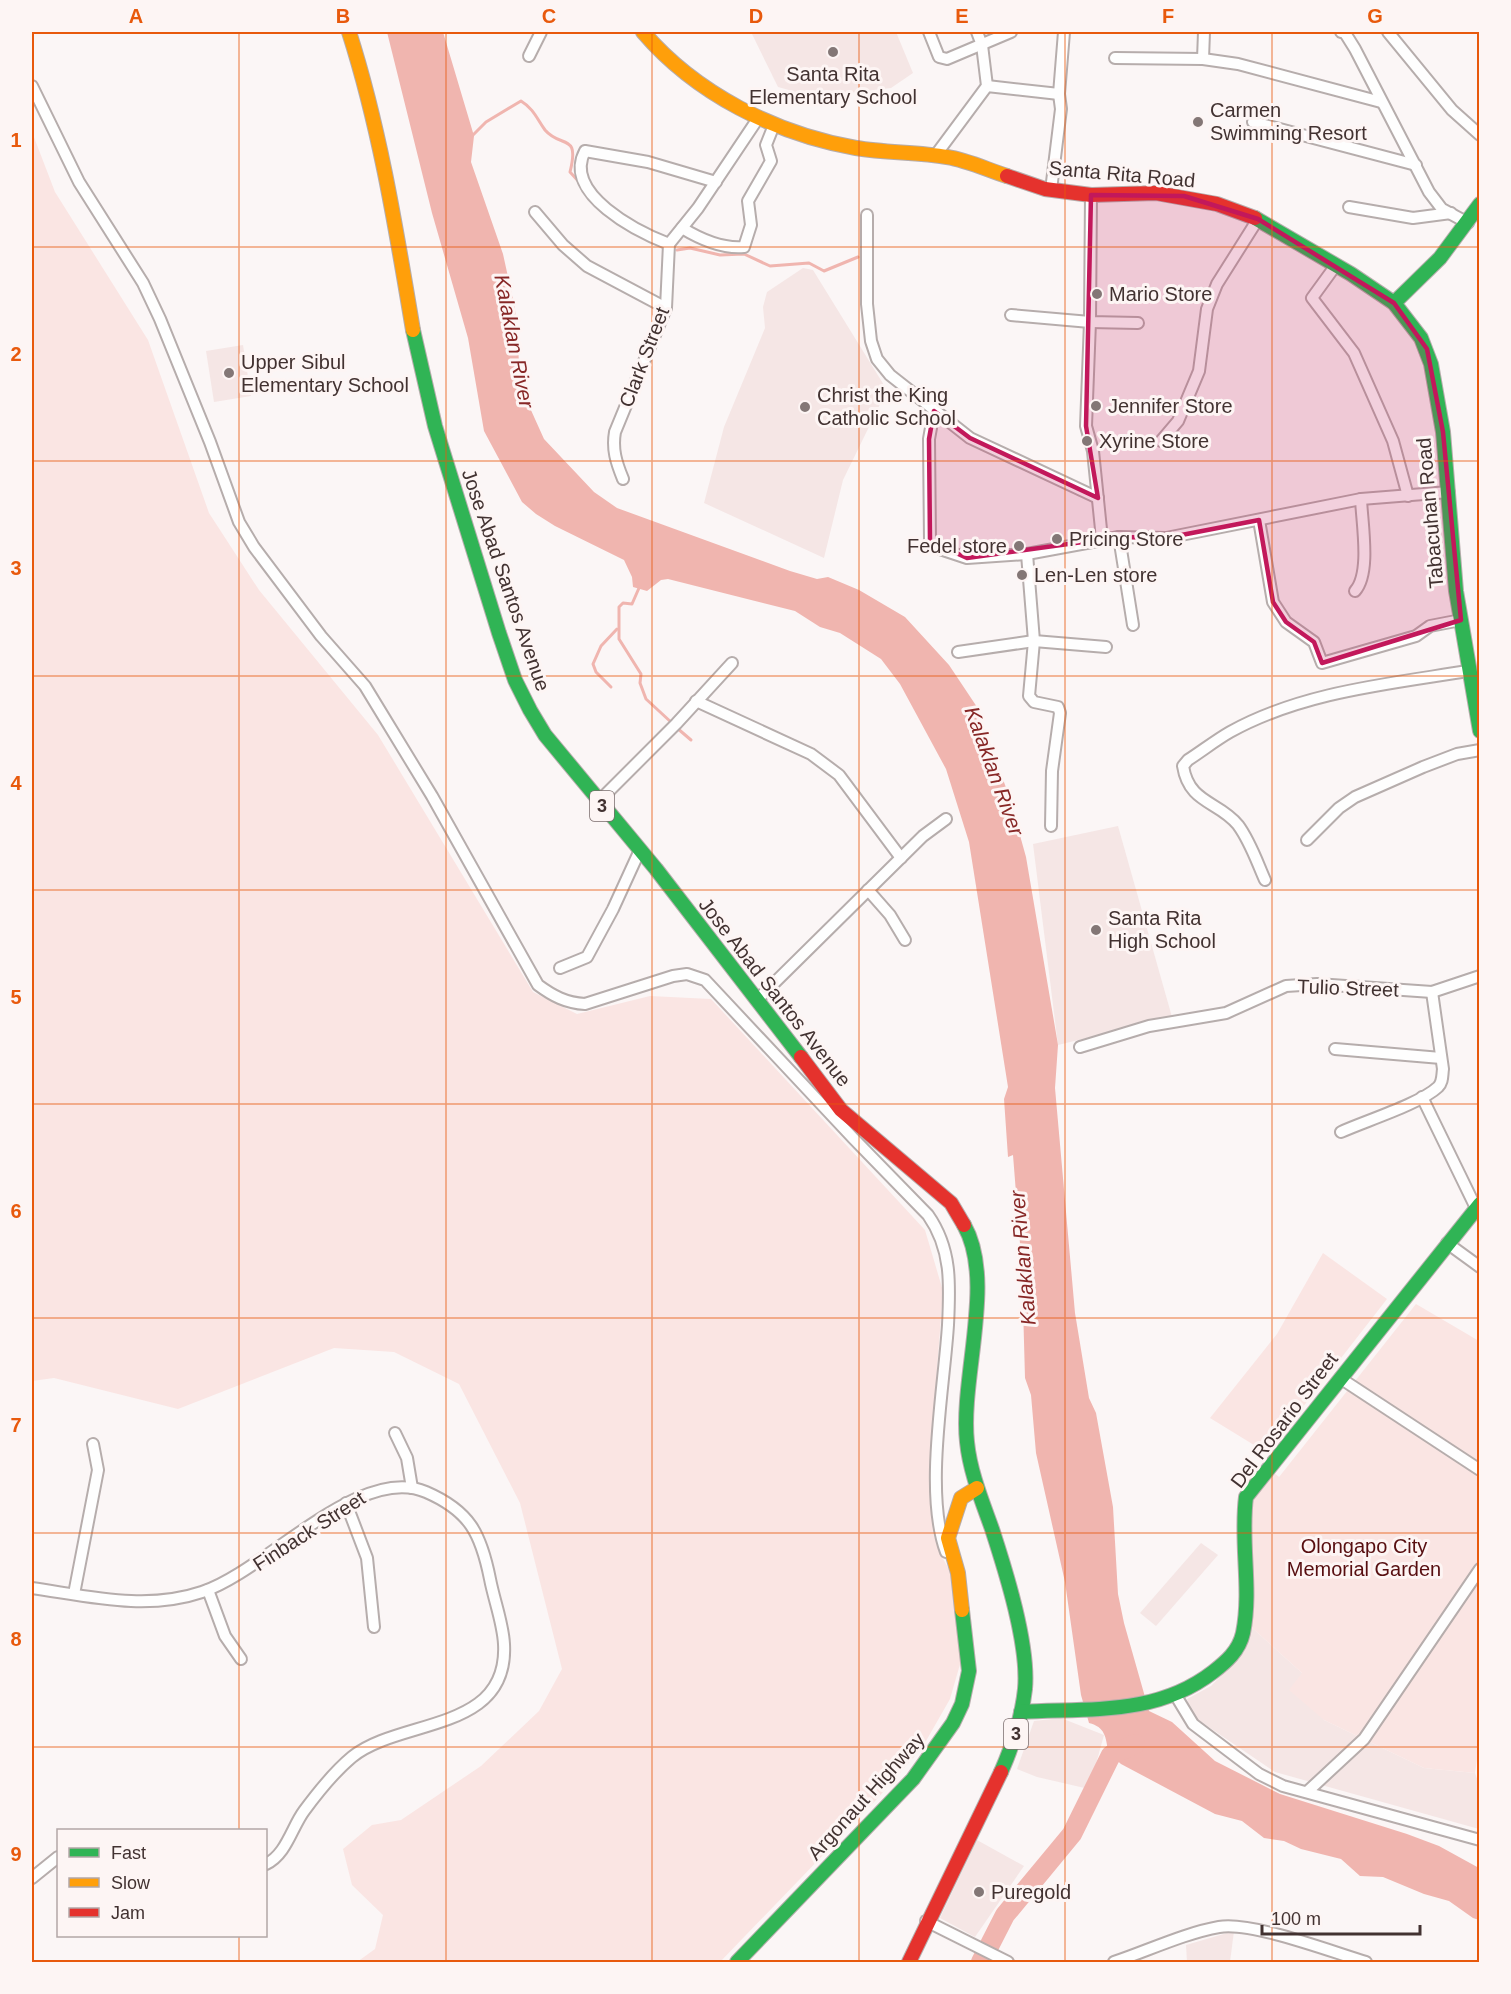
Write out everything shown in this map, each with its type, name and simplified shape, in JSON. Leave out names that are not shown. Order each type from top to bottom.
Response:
[{"type":"main road","name":"Jose Abad Santos Avenue","points":[[349,32],[364,79],[391,199],[410,318],[435,426],[499,633],[515,680],[530,710],[545,735],[598,802],[640,850],[841,1110],[951,1203],[964,1221],[974,1249],[978,1280],[967,1401],[967,1439],[977,1488],[1013,1604],[1024,1667],[1025,1693],[1017,1730],[1001,1774],[926,1921],[909,1962]]},
{"type":"main road","name":"Santa Rita Road","points":[[643,32],[662,54],[706,88],[759,117],[812,138],[857,148],[949,157],[1052,189],[1091,195],[1156,193],[1184,196],[1217,204],[1258,219],[1336,265],[1394,303]]},
{"type":"main road","points":[[1394,303],[1440,258],[1468,224],[1479,204]]},
{"type":"main road","name":"Tabacuhan Road","points":[[1394,303],[1427,349],[1443,432],[1461,620],[1479,730]]},
{"type":"main road","name":"Del Rosario Street","points":[[1021,1712],[1078,1710],[1153,1702],[1176,1696],[1204,1680],[1226,1662],[1238,1648],[1245,1614],[1243,1526],[1246,1497],[1478,1206]]},
{"type":"main road","name":"Argonaut Highway","points":[[738,1962],[913,1779],[952,1723],[962,1704],[969,1671],[956,1557],[960,1545],[959,1536],[952,1526],[961,1498],[977,1488]]},
{"type":"street","points":[[529,56],[542,32]]},
{"type":"street","points":[[929,32],[939,57],[947,58],[1011,32]]},
{"type":"street","points":[[935,156],[987,86],[982,45],[977,32]]},
{"type":"street","points":[[1052,189],[1061,109],[1059,94],[1064,32]]},
{"type":"street","points":[[1203,59],[1204,32]]},
{"type":"street","points":[[1341,32],[1345,33],[1355,50],[1429,192],[1442,209],[1468,224]]},
{"type":"street","points":[[1388,32],[1452,110],[1479,135]]},
{"type":"street","points":[[1115,58],[1203,59],[1238,64],[1382,102]]},
{"type":"street","points":[[32,86],[79,182],[143,283],[210,441],[239,522],[254,547],[321,636],[365,686],[432,796],[538,985],[556,998],[572,1004],[585,1004],[673,976],[687,974],[705,980],[928,1215],[937,1228],[944,1243],[950,1278],[937,1509],[938,1532],[946,1553],[958,1573]]},
{"type":"street","points":[[987,86],[1059,94]]},
{"type":"street","points":[[716,182],[648,162],[585,151],[582,160],[587,187],[597,201],[629,225],[669,244],[716,182],[759,117]]},
{"type":"street","points":[[1253,122],[1416,165]]},
{"type":"street","points":[[682,228],[710,242],[728,247],[744,247],[751,225],[748,201],[771,161],[766,145],[774,124]]},
{"type":"street","points":[[1091,195],[1086,426],[1093,451],[1102,539]]},
{"type":"street","points":[[1349,207],[1413,218],[1451,213]]},
{"type":"street","points":[[535,212],[563,245],[587,266],[666,308]]},
{"type":"street","points":[[867,214],[867,304],[871,341],[877,359],[891,375],[970,438],[1098,498]]},
{"type":"street","points":[[1161,441],[1178,421],[1199,371],[1207,309],[1214,292],[1258,219]]},
{"type":"street","name":"Clark Street","points":[[623,479],[615,460],[613,445],[615,432],[666,308],[669,244]]},
{"type":"street","points":[[1336,265],[1312,298],[1354,353],[1393,441],[1408,496]]},
{"type":"street","points":[[1011,315],[1090,322],[1138,323]]},
{"type":"street","points":[[934,411],[929,439],[930,541],[940,549],[967,558],[1027,554],[1119,537],[1166,538],[1361,500],[1449,492]]},
{"type":"street","points":[[1355,591],[1361,584],[1364,572],[1361,500]]},
{"type":"street","points":[[1259,520],[1273,602],[1286,622],[1314,642],[1322,663],[1416,636],[1430,626],[1461,620]]},
{"type":"street","points":[[1119,537],[1133,625]]},
{"type":"street","points":[[1027,554],[1034,641],[1029,696],[1034,702],[1058,706],[1060,713],[1052,771],[1051,826]]},
{"type":"street","points":[[958,652],[1034,641],[1106,647]]},
{"type":"street","points":[[598,802],[664,737],[732,663]]},
{"type":"street","points":[[1265,880],[1239,827],[1228,815],[1202,801],[1191,788],[1185,777],[1183,766],[1188,760],[1230,732],[1305,703],[1353,690],[1468,671]]},
{"type":"street","points":[[696,701],[812,754],[839,775],[902,858]]},
{"type":"street","points":[[1307,840],[1338,808],[1355,797],[1457,754],[1479,750]]},
{"type":"street","points":[[757,1000],[868,890],[946,819]]},
{"type":"street","points":[[560,968],[587,957],[613,909],[640,850]]},
{"type":"street","points":[[868,890],[890,915],[905,940]]},
{"type":"street","name":"Tulio Street","points":[[1080,1047],[1149,1026],[1213,1017],[1286,986],[1317,984],[1432,992],[1479,976]]},
{"type":"street","points":[[1341,1132],[1422,1097],[1437,1088],[1442,1081],[1432,992]]},
{"type":"street","points":[[1335,1049],[1441,1058]]},
{"type":"street","points":[[1422,1097],[1478,1206]]},
{"type":"street","points":[[1448,1243],[1479,1267]]},
{"type":"street","points":[[1340,1378],[1479,1470]]},
{"type":"street","points":[[395,1432],[407,1458],[412,1488]]},
{"type":"street","points":[[74,1594],[98,1470],[93,1444]]},
{"type":"street","name":"Finback Street","points":[[32,1588],[126,1602],[152,1602],[208,1590],[237,1577],[346,1503],[369,1491],[392,1487],[412,1488],[450,1505],[464,1515],[477,1531],[485,1556],[505,1645],[497,1683],[486,1697],[456,1718],[386,1739],[352,1757],[327,1781],[303,1813],[279,1852],[267,1863]]},
{"type":"street","points":[[346,1503],[367,1558],[374,1627]]},
{"type":"street","points":[[1307,1792],[1364,1739],[1479,1569]]},
{"type":"street","points":[[208,1590],[225,1636],[241,1659]]},
{"type":"street","points":[[1176,1696],[1193,1724],[1259,1774],[1283,1786],[1479,1840]]},
{"type":"street","points":[[32,1878],[57,1858]]},
{"type":"street","points":[[926,1921],[996,1959],[1008,1962]]},
{"type":"street","points":[[1114,1962],[1202,1931],[1242,1926],[1366,1962]]},
{"type":"highlighted area","points":[[1091,195],[1184,196],[1258,219],[1394,303],[1427,349],[1443,432],[1461,620],[1322,663],[1314,642],[1286,622],[1273,602],[1259,520],[1166,538],[1119,537],[967,558],[930,541],[929,439],[934,411],[970,438],[1098,498],[1086,426]]},
{"type":"shaded area","name":"Santa Rita Elementary School","points":[[751,32],[896,32],[913,73],[891,88],[814,97],[778,87]]},
{"type":"shaded area","name":"Christ the King Catholic School","points":[[803,268],[813,270],[887,390],[843,480],[824,558],[704,503],[724,427],[765,328],[763,307],[767,292]]},
{"type":"shaded area","name":"Upper Sibul Elementary School","points":[[243,345],[251,396],[214,402],[206,351]]},
{"type":"shaded area","name":"Santa Rita High School","points":[[1118,826],[1172,1017],[1058,1045],[1033,844]]},
{"type":"shaded area","points":[[1201,1543],[1218,1555],[1156,1626],[1140,1613]]},
{"type":"shaded area","points":[[1249,1625],[1302,1673],[1324,1720],[1424,1768],[1475,1773],[1479,1784],[1479,1829],[1275,1772],[1191,1715],[1187,1699],[1211,1686],[1244,1652]]},
{"type":"shaded area","points":[[1061,1718],[1104,1735],[1089,1789],[1037,1777],[1017,1769],[1034,1721]]},
{"type":"shaded area","name":"Puregold","points":[[977,1840],[1024,1866],[975,1937],[940,1918]]},
{"type":"shaded area","points":[[1234,1931],[1230,1962],[1187,1962],[1186,1945]]},
{"type":"green space","points":[[32,132],[55,192],[148,340],[209,513],[259,590],[378,735],[533,992],[577,1014],[650,996],[711,999],[925,1230],[943,1291],[930,1461],[933,1533],[942,1557],[954,1578],[963,1654],[950,1699],[922,1748],[876,1800],[720,1962],[357,1962],[375,1949],[383,1915],[352,1885],[343,1849],[372,1825],[401,1820],[481,1766],[539,1711],[562,1669],[520,1503],[459,1384],[394,1352],[334,1348],[178,1409],[54,1378],[32,1381]]},
{"type":"green space","points":[[1323,1253],[1387,1299],[1267,1453],[1210,1418],[1277,1334]]},
{"type":"green space","name":"Olongapo City Memorial Garden","points":[[1416,1304],[1479,1341],[1480,1738],[1475,1773],[1424,1768],[1324,1720],[1289,1690],[1302,1673],[1249,1625],[1247,1504],[1274,1473],[1279,1477]]},
{"type":"water","name":"Kalaklan River","points":[[387,32],[443,32],[474,136],[471,162],[503,254],[515,309],[521,388],[544,439],[594,492],[617,508],[790,571],[817,579],[828,577],[859,590],[905,617],[949,665],[977,707],[1009,796],[1026,857],[1058,1045],[1055,1088],[1075,1313],[1089,1398],[1096,1413],[1113,1507],[1118,1594],[1149,1711],[1172,1722],[1215,1761],[1280,1794],[1407,1834],[1439,1846],[1479,1868],[1479,1920],[1449,1901],[1424,1894],[1383,1877],[1360,1876],[1341,1859],[1301,1849],[1284,1841],[1264,1838],[1242,1821],[1215,1814],[1121,1764],[1108,1752],[1102,1730],[1089,1723],[1081,1695],[1065,1582],[1036,1453],[1031,1395],[1025,1378],[1022,1269],[1013,1155],[1008,1157],[1004,1099],[1008,1087],[969,842],[946,769],[900,684],[881,659],[840,633],[820,627],[795,611],[668,579],[661,580],[647,591],[633,587],[632,577],[624,560],[555,526],[522,502],[484,431],[468,338],[432,213]]},
{"type":"waterway","points":[[472,136],[486,122],[521,101],[532,111],[551,136],[571,146],[573,151],[570,172],[580,183]]},
{"type":"waterway","points":[[677,250],[690,248],[720,255],[744,254],[770,266],[809,263],[824,271],[858,257]]},
{"type":"waterway","points":[[639,588],[632,604],[623,603],[619,607],[619,639],[641,674],[640,683],[646,699],[672,723]]},
{"type":"waterway","points":[[611,687],[596,672],[593,664],[601,646],[617,629]]},
{"type":"waterway","points":[[677,728],[691,740]]},
{"type":"waterway","points":[[981,1962],[1005,1915],[1072,1834],[1111,1755],[1135,1744]]},
{"type":"traffic: fast","points":[[1394,303],[1440,258],[1480,204]]},
{"type":"traffic: fast","points":[[1255,218],[1351,274],[1394,303],[1421,338],[1431,364],[1443,432],[1456,591],[1480,731]]},
{"type":"traffic: fast","points":[[413,330],[435,426],[499,633],[515,680],[530,710],[545,735],[656,869],[801,1057]]},
{"type":"traffic: fast","points":[[1021,1712],[1097,1709],[1145,1703],[1191,1686],[1213,1672],[1231,1656],[1241,1639],[1245,1616],[1246,1497],[1480,1204]]},
{"type":"traffic: fast","points":[[964,1225],[973,1248],[977,1274],[975,1330],[966,1417],[967,1442],[977,1486],[1010,1587],[1020,1630],[1025,1671],[1024,1700],[1013,1742],[1001,1772]]},
{"type":"traffic: fast","points":[[737,1962],[913,1779],[953,1723],[962,1704],[969,1671],[962,1610]]},
{"type":"traffic: slow","points":[[349,32],[378,142],[413,330]]},
{"type":"traffic: slow","points":[[643,32],[687,74],[713,92],[739,108],[796,133],[867,150],[955,158],[1007,176]]},
{"type":"traffic: slow","points":[[962,1610],[958,1573],[948,1538],[961,1498],[977,1488]]},
{"type":"traffic: jam","points":[[1007,176],[1045,189],[1091,195],[1156,193],[1217,204],[1255,218]]},
{"type":"traffic: jam","points":[[801,1057],[841,1110],[951,1203],[964,1225]]},
{"type":"traffic: jam","points":[[909,1962],[1001,1772]]},
{"type":"place","name":"Santa Rita Elementary School","points":[[833,52]]},
{"type":"place","name":"Carmen Swimming Resort","points":[[1198,122]]},
{"type":"place","name":"Mario Store","points":[[1097,294]]},
{"type":"place","name":"Upper Sibul Elementary School","points":[[229,373]]},
{"type":"place","name":"Jennifer Store","points":[[1096,406]]},
{"type":"place","name":"Christ the King Catholic School","points":[[805,407]]},
{"type":"place","name":"Xyrine Store","points":[[1087,441]]},
{"type":"place","name":"Pricing Store","points":[[1057,539]]},
{"type":"place","name":"Fedel store","points":[[1019,546]]},
{"type":"place","name":"Len-Len store","points":[[1022,575]]},
{"type":"place","name":"Santa Rita High School","points":[[1096,930]]},
{"type":"place","name":"Puregold","points":[[979,1892]]}]
